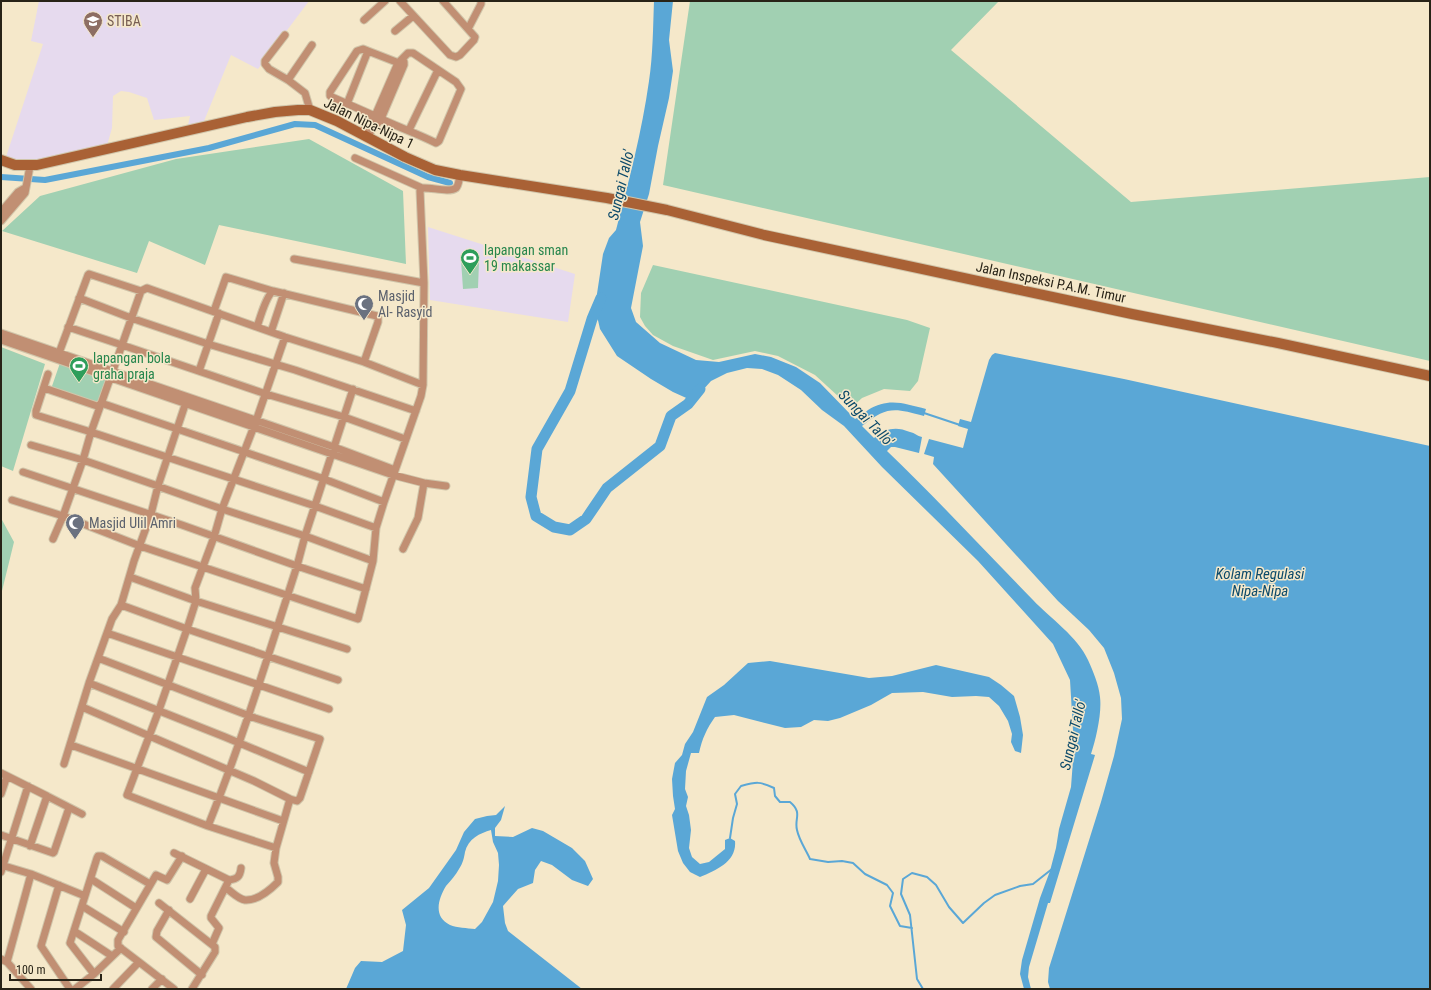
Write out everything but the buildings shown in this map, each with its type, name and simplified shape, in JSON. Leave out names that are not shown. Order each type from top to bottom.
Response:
[{"type":"street","points":[[364,20],[385,1]]},
{"type":"street","points":[[400,1],[450,55],[456,57],[460,55],[475,37],[443,1]]},
{"type":"street","points":[[468,28],[481,4],[481,1]]},
{"type":"street","points":[[395,31],[413,16]]},
{"type":"street","points":[[285,35],[265,64],[269,69],[288,80],[305,93],[310,110]]},
{"type":"street","points":[[288,80],[312,45]]},
{"type":"street","points":[[364,135],[378,118],[402,62],[408,53],[412,52],[456,82],[461,89],[439,141],[436,143],[409,130],[378,118],[329,95],[357,51],[363,49],[402,62]]},
{"type":"street","points":[[347,104],[368,51]]},
{"type":"street","points":[[409,130],[438,70]]},
{"type":"street","name":"Jalan Nipa-Nipa 1","points":[[1,160],[15,165],[30,166],[247,117],[290,110],[310,110],[435,170],[460,176],[607,198]]},
{"type":"street","points":[[355,158],[422,188],[446,190],[454,189],[456,188],[460,176]]},
{"type":"street","points":[[1,221],[25,193],[30,166]]},
{"type":"street","points":[[1,212],[26,184]]},
{"type":"street","points":[[12,500],[63,516],[140,546],[358,619],[373,561],[376,528],[421,396],[423,385],[424,283],[420,195],[422,188]]},
{"type":"street","name":"Jalan Inspeksi P.A.M. Timur","points":[[607,198],[667,210],[764,235],[1430,376]]},
{"type":"street","points":[[294,259],[424,283]]},
{"type":"street","points":[[60,353],[86,276],[89,274],[141,291]]},
{"type":"street","points":[[199,371],[226,277],[273,291],[378,316],[378,322],[364,362]]},
{"type":"street","points":[[53,539],[74,488],[91,432],[131,318],[141,291],[144,288],[151,288],[285,337],[364,362],[423,385]]},
{"type":"street","points":[[257,327],[266,303],[271,292],[273,291]]},
{"type":"street","points":[[271,332],[284,293]]},
{"type":"street","points":[[79,298],[131,318],[208,344],[277,364],[416,411]]},
{"type":"street","points":[[68,326],[266,394],[344,417],[406,439]]},
{"type":"street","points":[[1,333],[60,353],[112,374]]},
{"type":"street","points":[[276,848],[208,826],[127,795],[150,736],[196,602],[195,588],[214,537],[222,509],[245,452],[277,364],[285,337]]},
{"type":"street","points":[[1,340],[112,374],[424,483],[446,486]]},
{"type":"street","points":[[48,374],[36,415],[168,457],[376,528]]},
{"type":"street","points":[[44,388],[178,429],[324,479],[384,502]]},
{"type":"street","points":[[208,826],[240,743],[297,566],[305,536],[354,389]]},
{"type":"street","points":[[64,764],[98,658],[112,620],[121,605],[187,400]]},
{"type":"street","points":[[31,445],[83,460],[222,509],[305,536],[373,561]]},
{"type":"street","points":[[23,472],[151,514],[366,589]]},
{"type":"street","points":[[403,549],[418,518],[424,483]]},
{"type":"street","points":[[130,577],[196,602],[347,650]]},
{"type":"street","points":[[121,605],[338,680]]},
{"type":"street","points":[[107,633],[329,709]]},
{"type":"street","points":[[82,708],[230,770],[295,801],[299,800],[320,739],[249,716],[98,658]]},
{"type":"street","points":[[90,683],[308,772]]},
{"type":"street","points":[[71,745],[284,821]]},
{"type":"street","points":[[1,794],[4,774],[82,814]]},
{"type":"street","points":[[28,786],[2,867],[31,874],[85,896]]},
{"type":"street","points":[[30,846],[47,796]]},
{"type":"street","points":[[174,853],[206,869],[227,884],[239,897],[245,900],[253,899],[265,893],[278,882],[274,863],[276,848],[290,799]]},
{"type":"street","points":[[1,836],[48,853],[54,852],[69,808]]},
{"type":"street","points":[[94,974],[70,941],[97,858],[100,856],[105,857],[150,884]]},
{"type":"street","points":[[174,989],[121,948],[118,943],[150,884],[156,876],[167,880],[182,856]]},
{"type":"street","points":[[212,944],[218,928],[211,918],[227,884],[237,879],[240,875],[241,868]]},
{"type":"street","points":[[190,899],[206,869]]},
{"type":"street","points":[[31,874],[4,960],[31,989]]},
{"type":"street","points":[[90,879],[136,908]]},
{"type":"street","points":[[59,885],[41,946],[70,989]]},
{"type":"street","points":[[159,903],[215,947],[215,952],[192,989]]},
{"type":"street","points":[[82,906],[124,932]]},
{"type":"street","points":[[169,910],[157,931],[156,937],[202,975]]},
{"type":"street","points":[[74,931],[112,956]]},
{"type":"street","points":[[75,989],[94,974],[121,948]]},
{"type":"street","points":[[113,989],[139,962]]},
{"type":"street","points":[[152,989],[162,979]]},
{"type":"shaded area","points":[[39,1],[309,1],[258,69],[231,55],[202,126],[187,130],[190,116],[154,120],[147,98],[121,91],[113,96],[112,128],[106,149],[36,164],[5,160],[43,44],[31,41]]},
{"type":"shaded area","points":[[428,227],[575,274],[568,322],[430,300]]},
{"type":"green space","points":[[690,1],[999,1],[951,50],[1131,202],[1430,177],[1430,361],[663,185]]},
{"type":"green space","points":[[309,139],[403,191],[406,264],[219,225],[205,265],[149,241],[137,273],[2,231],[40,196],[176,159]]},
{"type":"green space","name":"lapangan sman 19 makassar","points":[[461,260],[479,262],[478,288],[463,289]]},
{"type":"green space","points":[[653,265],[907,320],[930,328],[918,381],[910,391],[884,389],[862,398],[851,408],[815,375],[778,356],[755,351],[713,360],[673,346],[653,335],[645,326],[640,317],[641,293]]},
{"type":"green space","points":[[1,347],[45,364],[13,471],[1,466]]},
{"type":"green space","name":"lapangan bola graha praja","points":[[60,363],[106,378],[97,404],[51,389]]},
{"type":"green space","points":[[1,518],[14,542],[1,595]]},
{"type":"water","points":[[654,1],[673,1],[669,40],[673,71],[669,98],[649,194],[640,222],[643,246],[631,308],[636,322],[660,343],[696,360],[719,362],[755,354],[771,357],[796,367],[820,383],[855,419],[876,406],[890,403],[904,404],[926,409],[924,416],[905,411],[891,410],[878,415],[862,426],[874,438],[891,429],[905,430],[922,437],[919,453],[895,447],[891,447],[887,451],[1033,600],[1078,643],[1094,673],[1100,697],[1098,726],[1091,754],[1095,755],[1029,967],[1028,977],[1031,989],[1024,989],[1020,974],[1022,960],[1040,898],[1050,871],[1059,829],[1071,787],[1074,747],[1070,680],[1053,644],[978,561],[882,467],[844,426],[822,410],[801,390],[778,375],[762,369],[747,368],[727,373],[711,381],[693,401],[673,392],[651,379],[617,356],[600,329],[595,307],[603,254],[609,238],[616,230],[643,118],[653,41]]},
{"type":"water","name":"Kolam Regulasi Nipa-Nipa","points":[[995,353],[1124,379],[1430,446],[1430,989],[1050,989],[1048,982],[1049,968],[1114,756],[1122,719],[1121,698],[1114,673],[1104,648],[1089,630],[1058,601],[933,464],[934,457],[924,454],[929,439],[963,448],[968,429],[958,426],[960,419],[971,422],[989,360]]},
{"type":"water","points":[[770,661],[869,678],[892,676],[936,665],[989,677],[1014,696],[1023,735],[1021,753],[1015,751],[1011,742],[1012,734],[1008,721],[999,706],[989,697],[952,697],[923,692],[892,693],[871,705],[840,718],[828,721],[814,720],[801,727],[785,728],[734,715],[715,717],[705,734],[699,753],[691,753],[686,771],[685,789],[688,797],[686,806],[691,830],[689,848],[692,857],[700,864],[709,862],[725,849],[725,840],[730,838],[735,841],[735,848],[733,854],[725,864],[700,877],[690,872],[683,863],[678,851],[672,815],[675,809],[672,779],[675,763],[682,755],[685,744],[693,732],[707,697],[724,685],[748,663]]},
{"type":"water","points":[[505,806],[501,820],[495,828],[495,836],[513,837],[532,828],[543,831],[572,848],[585,861],[593,879],[588,886],[572,880],[552,865],[541,861],[535,870],[533,883],[518,889],[503,906],[505,923],[508,931],[582,989],[346,989],[355,968],[361,961],[382,962],[403,951],[406,925],[402,910],[429,888],[456,850],[464,832],[475,819],[496,815]],"holes":[[[491,830],[493,842],[498,853],[499,865],[498,881],[493,902],[482,922],[475,929],[450,925],[445,922],[439,913],[439,902],[443,891],[460,867],[467,847],[472,840]]]},
{"type":"waterway","points":[[1,177],[45,180],[209,148],[295,124],[315,125],[428,177],[450,183]]},
{"type":"waterway","name":"Sungai Tallo'","points":[[601,298],[592,319],[570,391],[537,449],[531,497],[536,516],[554,527],[570,530],[586,519],[607,488],[660,446],[671,416],[688,404],[700,389]]},
{"type":"waterway","points":[[924,413],[960,425]]},
{"type":"waterway","points":[[730,838],[737,804],[735,794],[741,786],[758,783],[774,788],[775,796],[780,802],[790,802],[796,809],[796,826],[798,834],[810,859],[828,862],[842,861],[853,863],[865,874],[887,885],[893,893],[890,906],[900,926],[912,928]]},
{"type":"waterway","points":[[923,989],[917,979],[910,915],[901,894],[903,879],[912,873],[927,877],[936,885],[949,907],[963,923],[984,903],[995,895],[1020,886],[1033,884],[1052,869]]},
{"type":"place","name":"STIBA","points":[[93,38]]},
{"type":"place","name":"lapangan sman 19 makassar","points":[[470,275]]},
{"type":"place","name":"Masjid Al- Rasyid","points":[[364,321]]},
{"type":"place","name":"lapangan bola graha praja","points":[[79,383]]},
{"type":"place","name":"Masjid Ulil Amri","points":[[75,540]]}]
